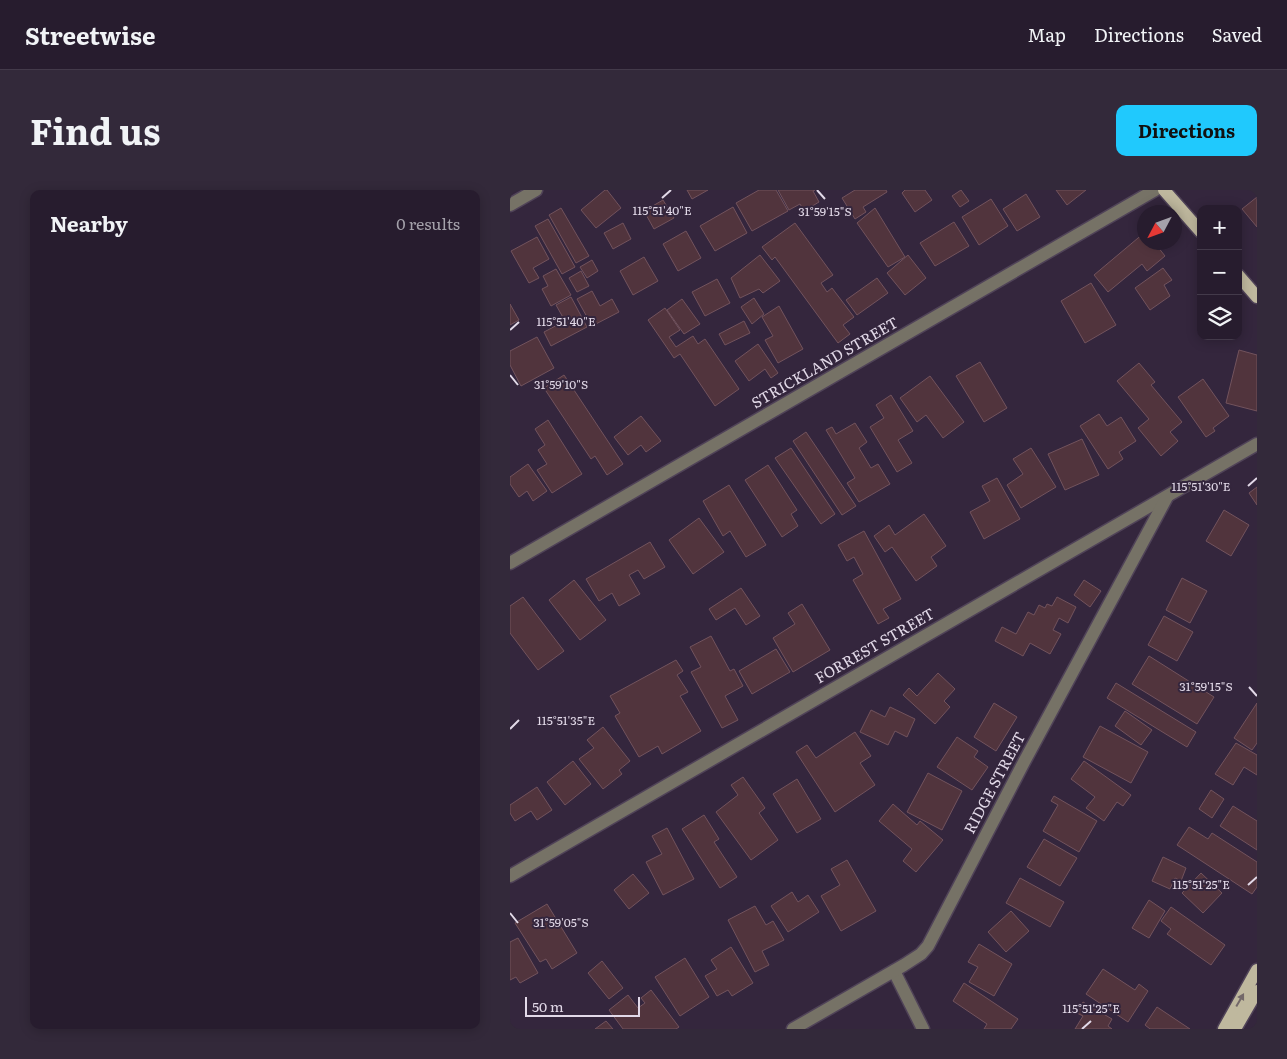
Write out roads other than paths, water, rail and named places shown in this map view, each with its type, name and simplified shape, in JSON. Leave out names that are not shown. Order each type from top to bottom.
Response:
[{"type":"main road","points":[[1164,190],[1197,227]]},
{"type":"main road","points":[[1242,280],[1257,297]]},
{"type":"main road","points":[[1224,1029],[1257,970]]},
{"type":"main road","points":[[1235,1029],[1257,991]]},
{"type":"street","points":[[510,205],[536,190]]},
{"type":"street","name":"STRICKLAND STREET","points":[[510,563],[1155,190]]},
{"type":"street","name":"FORREST STREET","points":[[510,876],[1257,444]]},
{"type":"street","name":"RIDGE STREET","points":[[793,1029],[913,960],[928,946],[1024,762],[1168,496]]},
{"type":"street","points":[[894,971],[923,1029]]}]
